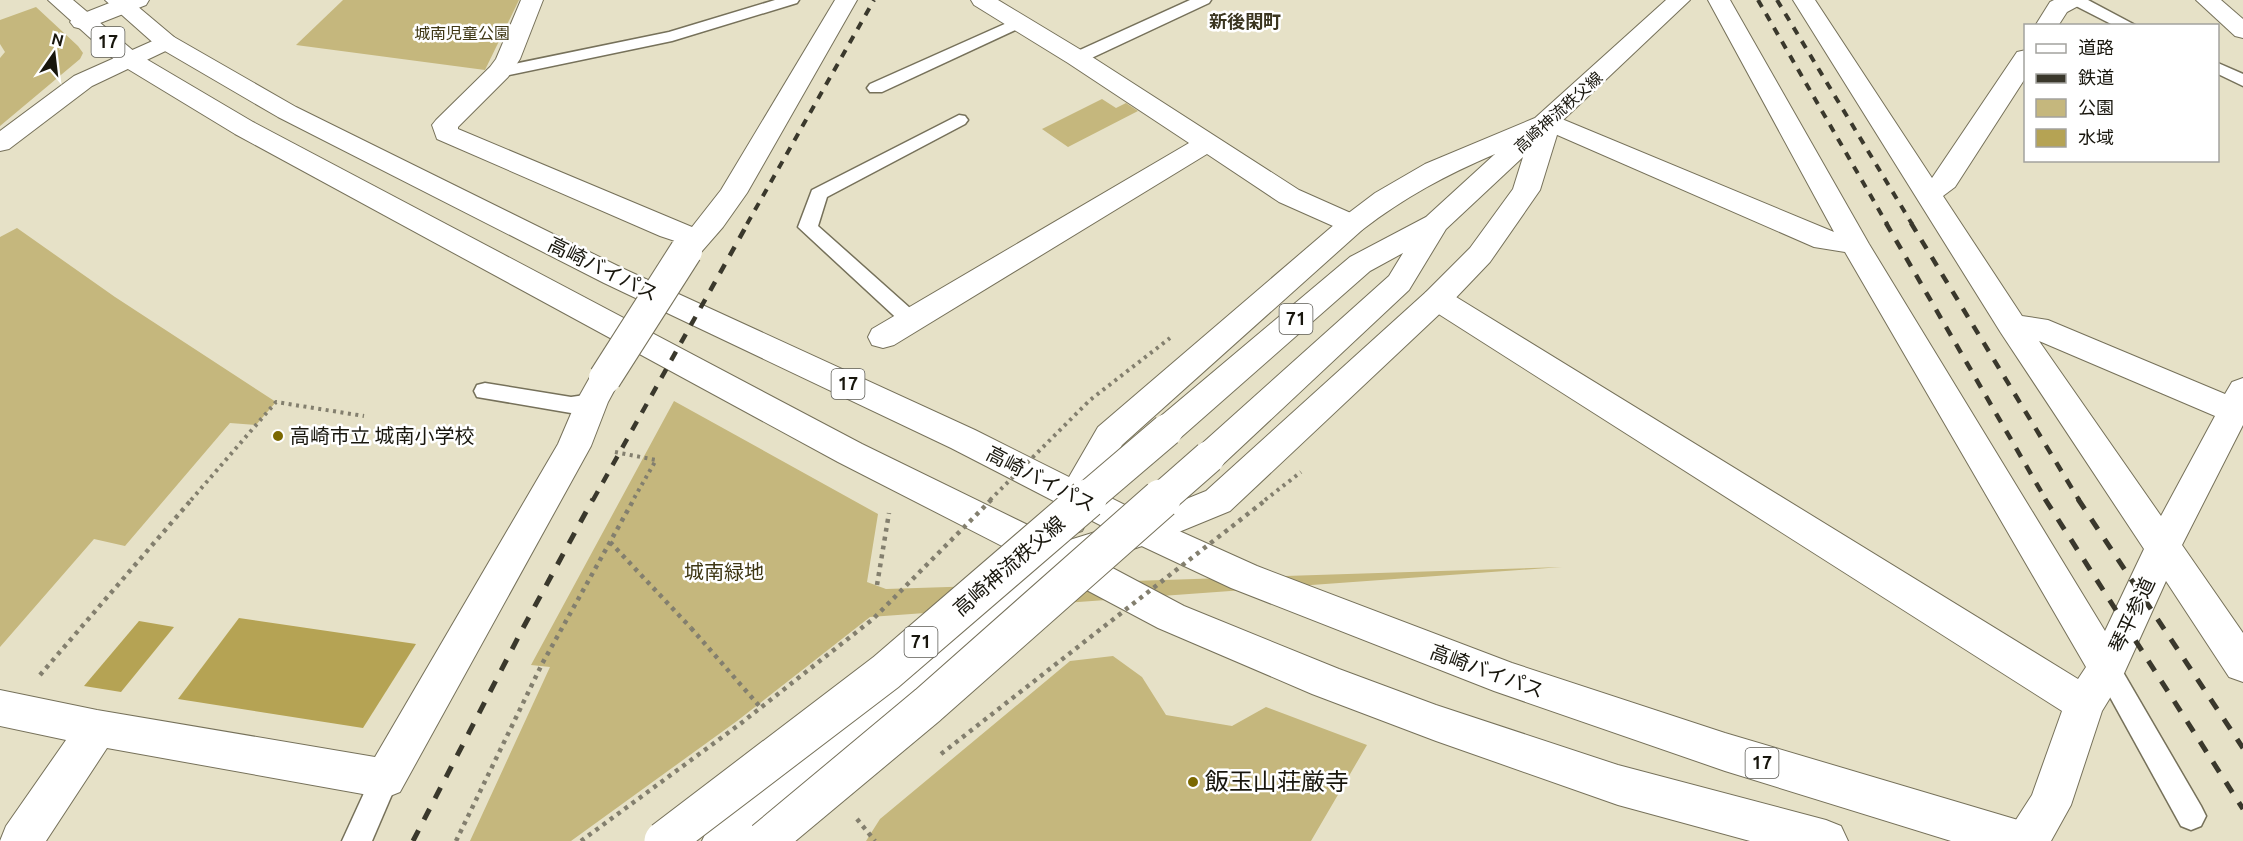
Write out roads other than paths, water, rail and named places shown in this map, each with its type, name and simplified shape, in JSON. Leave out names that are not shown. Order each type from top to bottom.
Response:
[{"type":"main road","name":"17","points":[[59,0],[127,58],[244,128],[850,453],[1060,558],[1171,617],[1326,682],[1436,723],[1618,784],[1826,841]]},
{"type":"main road","points":[[532,0],[508,59],[499,72],[445,125],[446,133],[670,230],[691,244]]},
{"type":"main road","points":[[6,709],[97,728],[385,778],[574,446],[598,390],[691,244],[713,221],[733,193],[846,0]]},
{"type":"main road","points":[[982,0],[1077,58],[1289,196],[1352,224]]},
{"type":"main road","name":"高崎神流秩父線","points":[[664,841],[886,672],[1360,264],[1436,223],[1679,0]]},
{"type":"main road","points":[[1719,0],[1855,244],[2107,668]]},
{"type":"main road","points":[[1804,0],[2012,325],[2243,665]]},
{"type":"main road","points":[[2047,24],[2058,7],[2074,0]]},
{"type":"main road","points":[[2207,0],[2243,31]]},
{"type":"main road","points":[[82,21],[126,2]]},
{"type":"main road","name":"高崎バイパス","points":[[126,2],[166,42],[287,112],[614,276],[963,439],[1143,531],[1299,599],[1508,679],[1725,752],[2018,841]]},
{"type":"main road","points":[[0,143],[84,81],[127,58],[166,42]]},
{"type":"main road","points":[[1925,191],[1937,189],[1945,181],[2024,59]]},
{"type":"main road","points":[[1548,122],[1824,240],[1855,244]]},
{"type":"main road","name":"71","points":[[1060,558],[1075,496],[1110,436],[1352,224],[1384,199],[1435,170],[1548,122]]},
{"type":"main road","name":"71","points":[[724,841],[792,778],[1060,558],[1143,531],[1218,501],[1437,299],[1480,255],[1526,190],[1548,122]]},
{"type":"main road","points":[[883,338],[1207,143]]},
{"type":"main road","name":"高崎神流秩父線","points":[[765,841],[928,705],[1209,457],[1399,283],[1436,223]]},
{"type":"main road","points":[[1437,299],[2084,704]]},
{"type":"main road","points":[[2012,325],[2037,328],[2239,400]]},
{"type":"main road","name":"琴平参道","points":[[2027,841],[2050,805],[2084,704],[2107,668],[2163,547],[2239,400]]},
{"type":"main road","points":[[21,841],[97,728]]},
{"type":"main road","name":"71","points":[[699,841],[792,778]]},
{"type":"lane","points":[[499,72],[672,36],[791,0]]},
{"type":"lane","points":[[1077,58],[1203,0]]},
{"type":"lane","points":[[2074,0],[2125,24]]},
{"type":"lane","points":[[876,88],[1018,23]]},
{"type":"lane","points":[[2219,69],[2243,81]]},
{"type":"lane","points":[[912,321],[808,227],[819,194],[959,120]]},
{"type":"lane","points":[[485,391],[571,405],[598,390]]},
{"type":"lane","points":[[2107,668],[2191,816]]},
{"type":"lane","points":[[357,841],[385,778]]},
{"type":"water","points":[[239,618],[416,644],[363,728],[178,699]]},
{"type":"water","points":[[139,621],[174,627],[121,692],[84,686]]},
{"type":"railway","points":[[747,224],[874,0]]},
{"type":"railway","points":[[1758,0],[1887,224]]},
{"type":"railway","points":[[1777,0],[1912,224]]},
{"type":"railway","points":[[593,500],[748,223]]},
{"type":"railway","points":[[1886,223],[2046,500]]},
{"type":"railway","points":[[1911,223],[2079,500]]},
{"type":"railway","points":[[413,841],[523,628],[593,499]]},
{"type":"railway","points":[[2045,499],[2243,809]]},
{"type":"railway","points":[[2078,499],[2243,748]]},
{"type":"place","name":"高崎市立 城南小学校","points":[[278,436]]},
{"type":"place","name":"飯玉山荘厳寺","points":[[1193,782]]},
{"type":"district","name":"新後閑町","points":[[1245,22]]},
{"type":"park label","name":"城南児童公園","points":[[462,33]]},
{"type":"park label","name":"城南緑地","points":[[724,572]]}]
